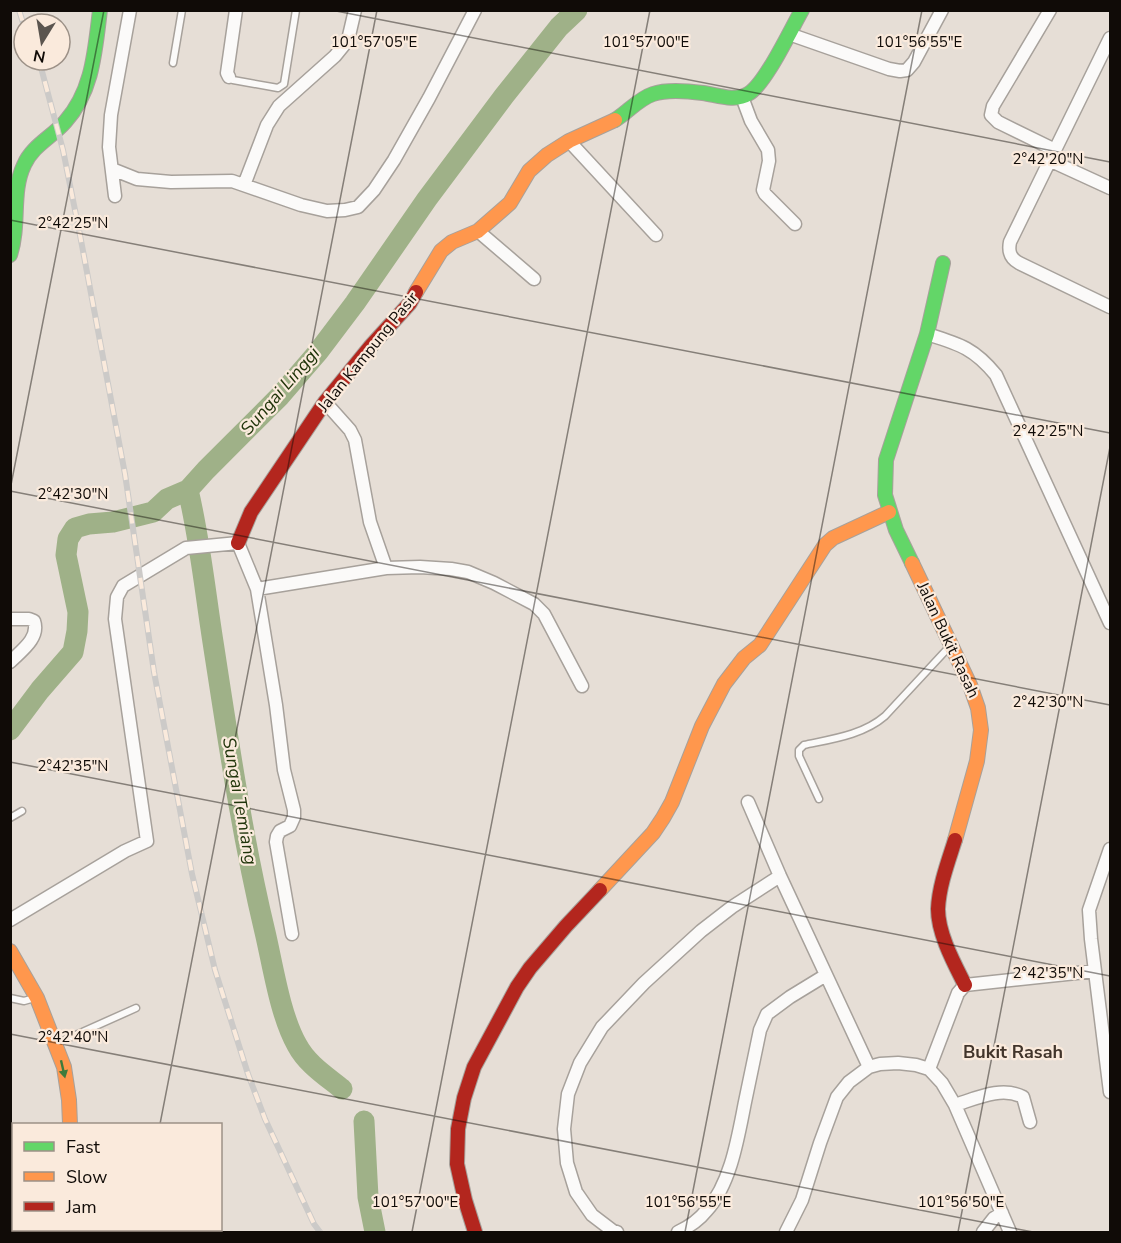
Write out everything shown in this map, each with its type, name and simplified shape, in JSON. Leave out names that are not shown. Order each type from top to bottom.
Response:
[{"type":"main road","points":[[10,255],[15,246],[17,186],[21,171],[26,158],[63,125],[82,100],[90,79],[100,10]]},
{"type":"main road","points":[[742,97],[760,84],[802,10]]},
{"type":"main road","name":"Jalan Kampung Pasir","points":[[238,543],[251,512],[325,402],[410,303],[441,250],[452,242],[478,231],[510,203],[529,171],[547,155],[569,141],[608,124],[653,94],[700,93],[732,98],[742,97]]},
{"type":"main road","name":"Jalan Bukit Rasah","points":[[943,263],[927,334],[886,460],[885,495],[896,530],[970,685],[978,708],[981,730],[977,761],[941,888],[938,911],[944,941],[965,985]]},
{"type":"main road","points":[[475,1233],[457,1164],[462,1109],[474,1067],[517,987],[566,926],[653,833],[672,802],[702,726],[724,684],[744,658],[760,645],[825,545],[833,538],[889,512]]},
{"type":"main road","points":[[12,955],[37,998],[64,1067],[70,1123]]},
{"type":"street","points":[[115,196],[109,147],[111,115],[130,10]]},
{"type":"street","points":[[229,77],[227,73],[236,10]]},
{"type":"street","points":[[244,185],[267,125],[279,106],[335,56],[348,40],[355,10]]},
{"type":"street","points":[[112,169],[137,179],[171,182],[232,181],[301,205],[327,211],[358,207],[374,190],[394,160],[475,10]]},
{"type":"street","points":[[789,34],[889,69],[907,70],[914,62],[942,10]]},
{"type":"street","points":[[1050,10],[993,106],[991,116],[1110,188]]},
{"type":"street","points":[[1110,38],[1010,242],[1010,254],[1014,260],[1110,308]]},
{"type":"street","points":[[742,97],[751,121],[768,150],[769,161],[763,190],[795,224]]},
{"type":"street","points":[[569,141],[656,236]]},
{"type":"street","points":[[478,231],[534,279]]},
{"type":"street","points":[[927,334],[974,352],[996,375],[1110,623]]},
{"type":"street","points":[[325,402],[350,430],[355,440],[370,522],[386,568]]},
{"type":"street","points":[[10,920],[125,851],[147,841],[115,619],[117,597],[123,586],[186,548],[238,543],[257,589],[284,770],[294,810],[290,826],[280,831],[276,842],[292,934]]},
{"type":"street","points":[[257,589],[386,568],[420,567],[468,572],[534,604],[544,614],[582,686]]},
{"type":"street","points":[[10,619],[29,619],[36,625],[32,640],[10,662]]},
{"type":"street","points":[[748,802],[869,1067]]},
{"type":"street","points":[[1110,849],[1089,910],[1110,1092]]},
{"type":"street","points":[[617,1233],[592,1215],[576,1192],[567,1163],[564,1129],[568,1094],[580,1063],[602,1027],[644,983],[701,931],[780,876]]},
{"type":"street","points":[[929,1069],[958,993],[965,985],[1095,971]]},
{"type":"street","points":[[678,1233],[691,1225],[707,1210],[719,1193],[738,1137],[760,1030],[767,1014],[826,975]]},
{"type":"street","points":[[786,1233],[802,1200],[837,1097],[849,1082],[869,1067],[898,1063],[929,1069],[942,1083],[955,1105],[1010,1233]]},
{"type":"street","points":[[955,1105],[1002,1091],[1010,1092],[1023,1097],[1030,1122]]},
{"type":"street","points":[[983,1233],[994,1218],[1002,1213]]},
{"type":"lane","points":[[173,63],[182,10]]},
{"type":"lane","points":[[229,77],[233,80],[282,87],[296,10]]},
{"type":"lane","points":[[819,799],[799,756],[800,750],[804,746],[844,736],[876,724],[951,644]]},
{"type":"lane","points":[[10,818],[22,811]]},
{"type":"lane","points":[[10,998],[24,1001],[37,998]]},
{"type":"lane","points":[[56,1044],[136,1008]]},
{"type":"waterway","name":"Sungai Linggi","points":[[10,730],[73,652],[78,612],[66,555],[68,539],[75,528],[153,512],[167,499],[188,490],[280,396],[318,352],[355,303],[427,199],[504,96],[559,27],[577,10]]},
{"type":"waterway","name":"Sungai Temiang","points":[[188,490],[242,824],[278,990],[291,1033],[301,1052],[317,1069],[342,1089]]},
{"type":"waterway","name":"Sungai Temiang","points":[[364,1121],[368,1197],[375,1232]]},
{"type":"railway","points":[[42,72],[63,150],[125,474],[154,672],[192,874],[215,970],[248,1074],[265,1119],[314,1224],[320,1232]]},
{"type":"traffic: fast","points":[[10,255],[15,232],[16,197],[20,175],[32,152],[65,122],[82,97],[91,69],[100,10]]},
{"type":"traffic: fast","points":[[615,120],[643,99],[659,92],[684,91],[732,98],[748,94],[755,89],[770,68],[802,10]]},
{"type":"traffic: fast","points":[[912,563],[896,530],[885,495],[886,460],[927,334],[943,263]]},
{"type":"traffic: slow","points":[[416,292],[441,251],[452,242],[478,231],[510,203],[529,171],[547,155],[569,141],[615,120]]},
{"type":"traffic: slow","points":[[600,890],[653,833],[663,818],[672,802],[702,726],[724,684],[744,658],[760,645],[825,545],[833,538],[889,512]]},
{"type":"traffic: slow","points":[[912,563],[970,685],[978,708],[981,730],[977,761],[955,840]]},
{"type":"traffic: slow","points":[[10,951],[37,998],[64,1067],[70,1123]]},
{"type":"traffic: jam","points":[[238,543],[251,512],[325,402],[410,303],[416,292]]},
{"type":"traffic: jam","points":[[955,840],[942,883],[938,909],[944,938],[965,985]]},
{"type":"traffic: jam","points":[[475,1232],[457,1164],[458,1129],[464,1098],[474,1067],[517,987],[530,968],[600,890]]},
{"type":"district","name":"Bukit Rasah","points":[[1013,1052]]}]
